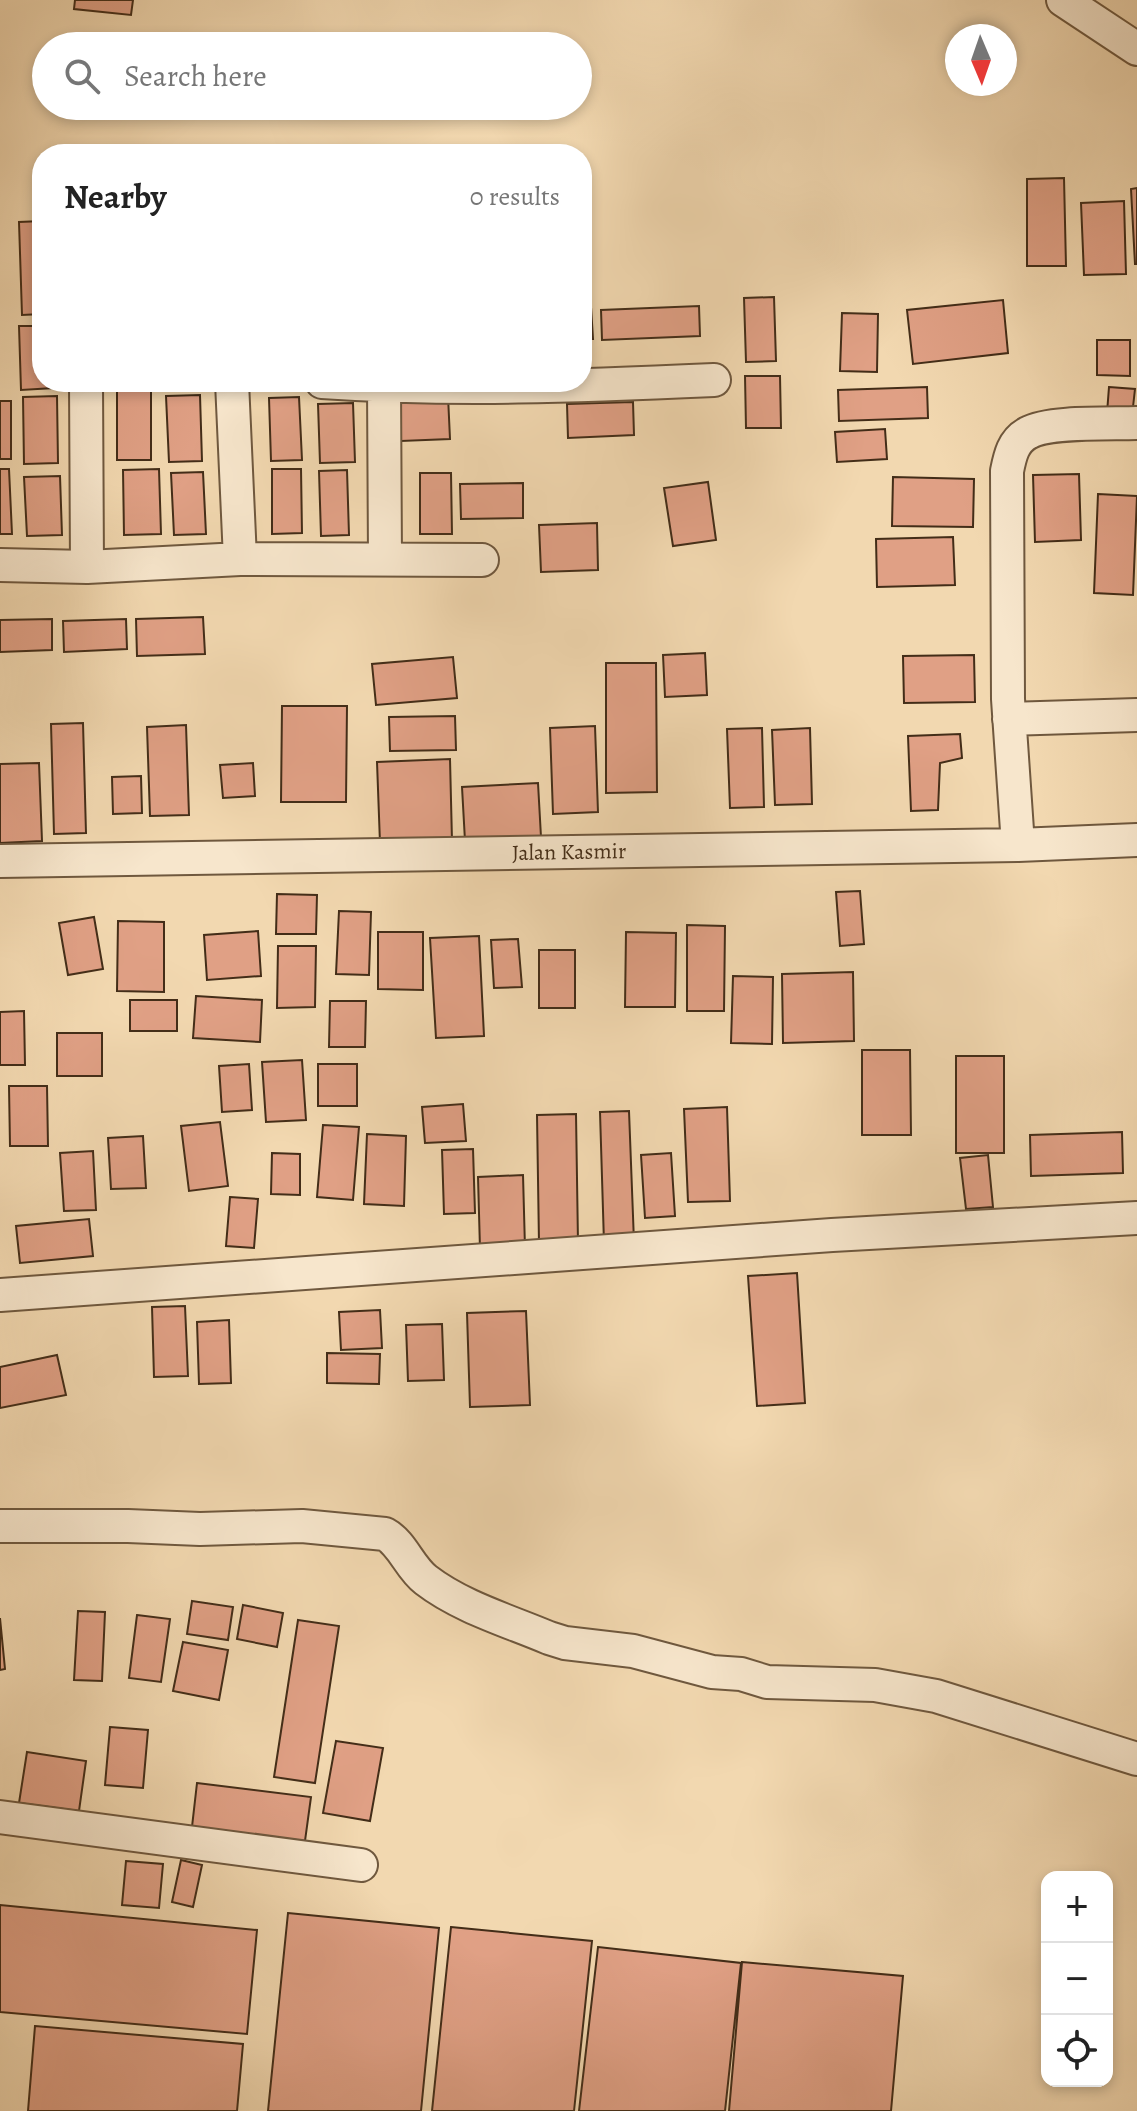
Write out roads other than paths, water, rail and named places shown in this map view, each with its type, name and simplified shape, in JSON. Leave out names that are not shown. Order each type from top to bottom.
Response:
[{"type":"street","points":[[1063,0],[1137,49]]},
{"type":"street","points":[[592,386],[714,380]]},
{"type":"street","points":[[86,392],[87,567]]},
{"type":"street","points":[[232,392],[240,559]]},
{"type":"street","points":[[384,392],[385,559]]},
{"type":"street","points":[[1018,845],[1009,719],[1007,471],[1010,454],[1026,433],[1044,427],[1137,423]]},
{"type":"street","points":[[0,565],[87,567],[240,559],[482,560]]},
{"type":"street","points":[[1009,719],[1137,715]]},
{"type":"street","name":"Jalan Kasmir","points":[[0,861],[1018,845],[1137,840]]},
{"type":"street","points":[[0,1295],[726,1242],[1137,1218]]},
{"type":"street","points":[[0,1526],[200,1529],[302,1526],[385,1534],[393,1539],[423,1578],[445,1592],[565,1643],[633,1651],[712,1672],[741,1674],[767,1682],[875,1685],[936,1696],[1137,1759]]},
{"type":"street","points":[[0,1817],[361,1865]]}]
